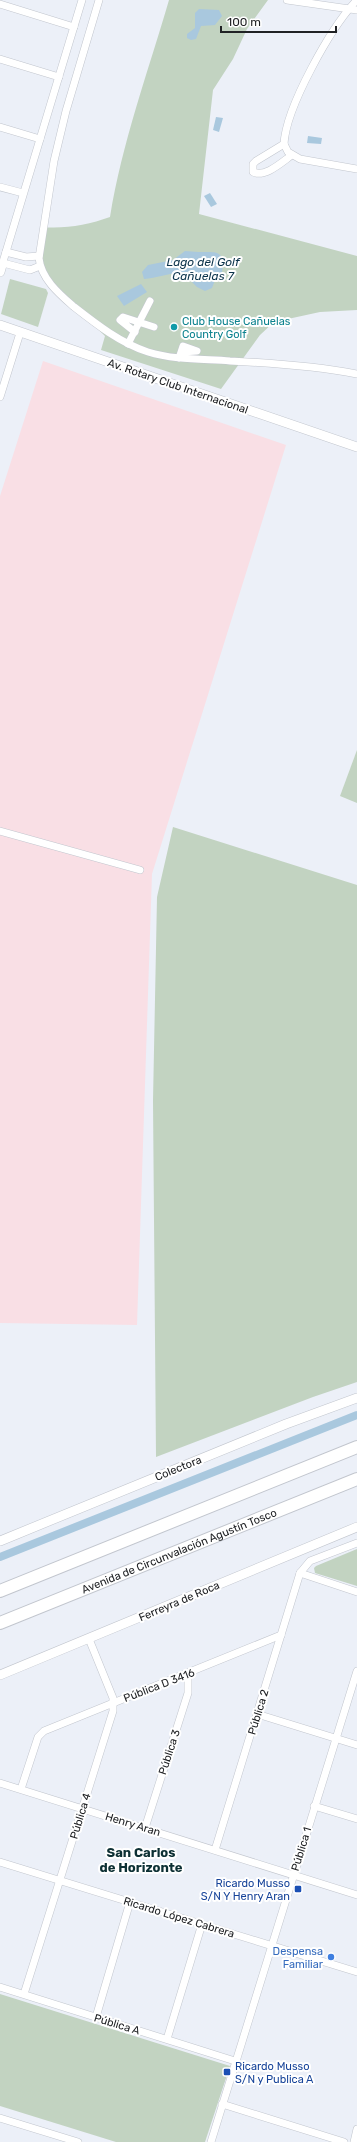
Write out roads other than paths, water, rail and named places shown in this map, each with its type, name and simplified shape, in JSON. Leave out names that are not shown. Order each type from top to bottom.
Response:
[{"type":"highway","points":[[0,1591],[357,1447]]},
{"type":"highway","name":"Avenida de Circunvalación Agustín Tosco","points":[[0,1623],[357,1479]]},
{"type":"street","points":[[40,266],[30,270],[1,266],[82,0]]},
{"type":"street","points":[[99,0],[66,111],[54,161],[39,256],[40,266],[49,282],[68,301],[101,327],[128,344],[154,354],[181,355],[299,366],[357,374]]},
{"type":"street","points":[[287,0],[357,10]]},
{"type":"street","points":[[292,155],[266,172],[260,174],[253,172],[253,164],[256,161],[284,144],[292,114],[311,71],[348,8],[355,1]]},
{"type":"street","points":[[0,4],[74,27]]},
{"type":"street","points":[[0,59],[59,77]]},
{"type":"street","points":[[0,127],[40,139]]},
{"type":"street","points":[[284,144],[292,155],[300,159],[357,169]]},
{"type":"street","points":[[0,187],[23,193]]},
{"type":"street","points":[[6,252],[26,257],[39,256]]},
{"type":"street","points":[[0,276],[0,282]]},
{"type":"street","points":[[128,344],[150,301]]},
{"type":"street","points":[[135,332],[120,320],[122,317],[154,327]]},
{"type":"street","name":"Av. Rotary Club Internacional","points":[[0,325],[357,447]]},
{"type":"street","points":[[0,397],[20,333]]},
{"type":"street","points":[[0,368],[8,371]]},
{"type":"street","points":[[0,831],[140,870]]},
{"type":"street","name":"Colectora","points":[[0,1541],[286,1424],[357,1398]]},
{"type":"street","name":"Ferreyra de Roca","points":[[0,1675],[88,1640],[357,1527]]},
{"type":"street","points":[[357,1543],[310,1561],[300,1574],[357,1592]]},
{"type":"street","name":"Pública 2","points":[[215,1850],[300,1574]]},
{"type":"street","name":"Pública D 3416","points":[[22,1789],[38,1737],[44,1731],[188,1674],[281,1635]]},
{"type":"street","points":[[88,1640],[114,1703]]},
{"type":"street","name":"Pública 3","points":[[145,1828],[188,1692],[188,1674]]},
{"type":"street","name":"Pública 1","points":[[210,2142],[272,1946],[335,1738],[356,1675]]},
{"type":"street","name":"Pública 4","points":[[24,1994],[114,1703]]},
{"type":"street","points":[[257,1714],[357,1745]]},
{"type":"street","name":"Henry Aran","points":[[0,1783],[357,1895]]},
{"type":"street","points":[[314,1806],[357,1819]]},
{"type":"street","name":"Ricardo López Cabrera","points":[[0,1862],[357,1972]]},
{"type":"street","points":[[96,2017],[130,1902]]},
{"type":"street","points":[[167,2039],[202,1924]]},
{"type":"street","name":"Pública A","points":[[0,1987],[235,2061]]},
{"type":"street","points":[[222,2104],[344,2142]]},
{"type":"street","points":[[0,2118],[78,2142]]},
{"type":"street","points":[[354,2142],[357,2129]]},
{"type":"water","points":[[199,9],[219,10],[222,16],[215,25],[201,26],[196,39],[191,40],[187,38],[187,34],[195,28],[195,13]]},
{"type":"water","points":[[216,117],[223,118],[219,132],[213,130]]},
{"type":"water","points":[[308,136],[322,138],[321,144],[307,143]]},
{"type":"water","points":[[210,193],[217,204],[211,207],[204,196]]},
{"type":"water","name":"Lago del Golf Cañuelas 7","points":[[185,251],[215,252],[221,256],[223,265],[222,273],[215,280],[212,288],[205,291],[197,287],[183,273],[174,273],[144,279],[142,272],[148,265],[173,260]]},
{"type":"water","points":[[141,284],[147,292],[124,306],[117,296]]},
{"type":"waterway","points":[[0,1557],[357,1415]]},
{"type":"place","name":"Club House Cañuelas Country Golf","points":[[174,327]]},
{"type":"place","name":"Ricardo Musso S/N Y Henry Aran","points":[[298,1889]]},
{"type":"place","name":"Despensa Familiar","points":[[331,1957]]},
{"type":"place","name":"Ricardo Musso S/N y Publica A","points":[[227,2072]]},
{"type":"district","name":"San Carlos de Horizonte","points":[[141,1860]]}]
